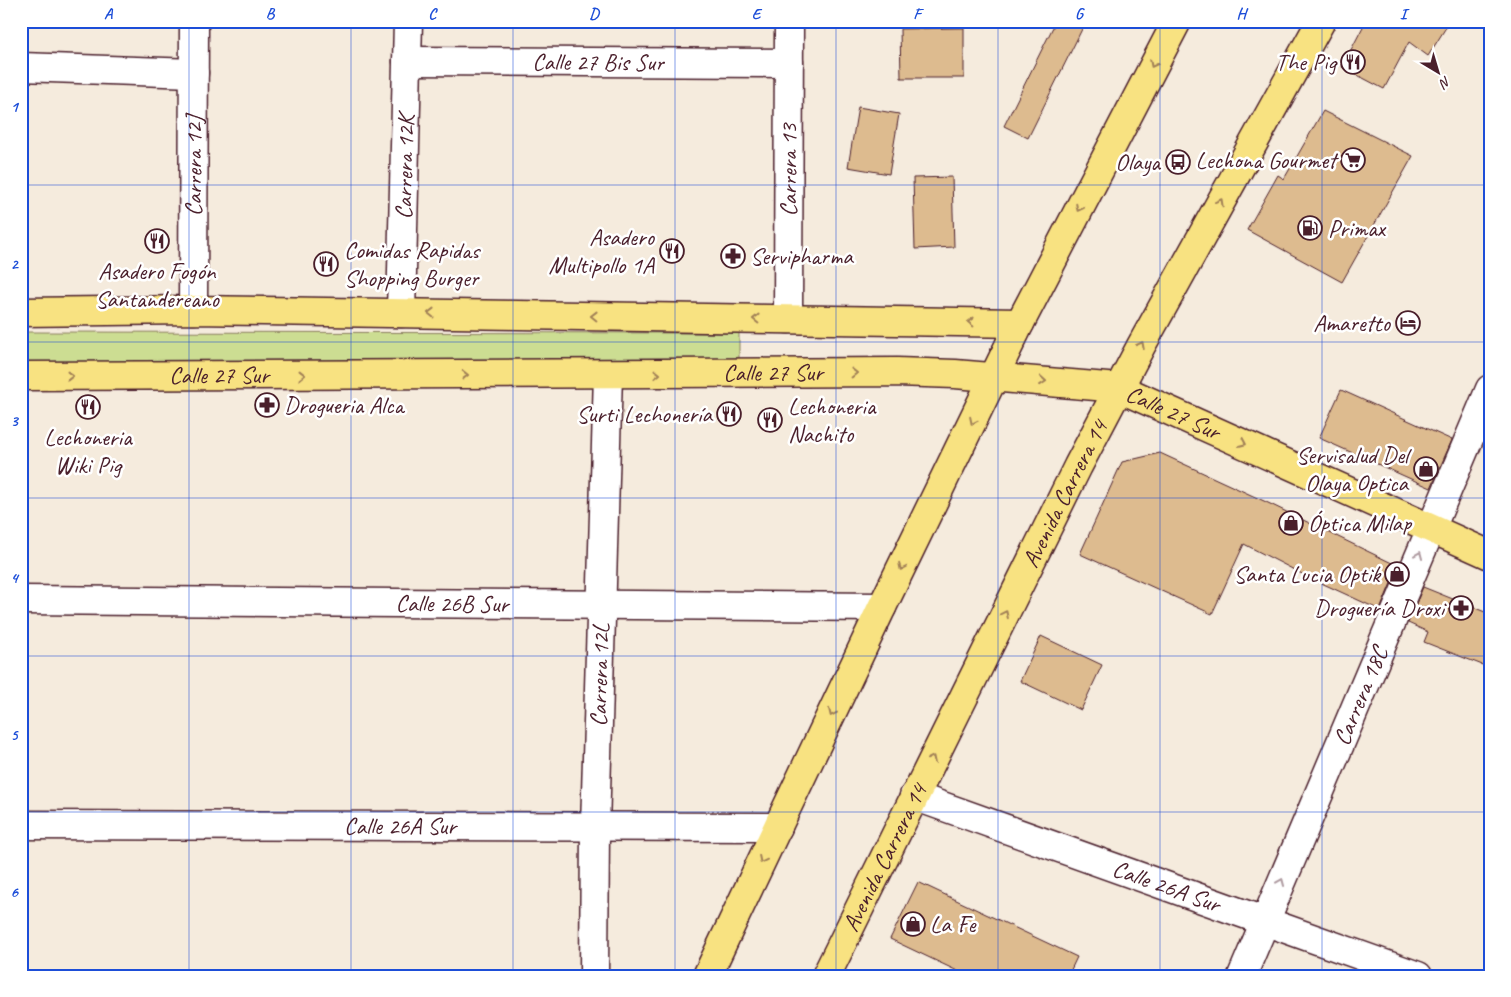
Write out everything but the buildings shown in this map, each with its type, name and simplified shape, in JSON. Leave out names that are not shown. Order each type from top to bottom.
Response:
[{"type":"main road","points":[[707,976],[882,607],[1020,323],[1177,21]]},
{"type":"main road","name":"Avenida Carrera 14","points":[[826,976],[1078,466],[1247,152],[1321,21]]},
{"type":"main road","points":[[21,312],[193,310],[1020,323]]},
{"type":"main road","name":"Calle 27 Sur","points":[[21,376],[897,372],[994,377],[1119,388],[1490,555]]},
{"type":"street","name":"Carrera 12J","points":[[193,310],[194,21]]},
{"type":"street","name":"Carrera 12K","points":[[401,313],[408,21]]},
{"type":"street","name":"Carrera 13","points":[[788,319],[789,21]]},
{"type":"street","name":"Calle 27 Bis Sur","points":[[407,61],[789,63]]},
{"type":"street","points":[[21,67],[194,73]]},
{"type":"street","name":"Carrera 12L","points":[[594,976],[595,828],[608,374]]},
{"type":"street","name":"Carrera 18C","points":[[1242,976],[1490,389]]},
{"type":"street","name":"Calle 26B Sur","points":[[21,600],[882,607]]},
{"type":"street","name":"Calle 26A Sur","points":[[914,796],[1418,976]]},
{"type":"street","name":"Calle 26A Sur","points":[[21,825],[778,827]]},
{"type":"green space","points":[[21,332],[739,333],[739,363],[21,362]]},
{"type":"place","name":"The Pig","points":[[1353,62]]},
{"type":"place","name":"Lechona Gourmet","points":[[1353,160]]},
{"type":"place","name":"Olaya","points":[[1178,162]]},
{"type":"place","name":"Primax","points":[[1310,228]]},
{"type":"place","name":"Asadero Fogón Santandereano","points":[[157,241]]},
{"type":"place","name":"Asadero Multipollo 1A","points":[[672,251]]},
{"type":"place","name":"Servipharma","points":[[733,256]]},
{"type":"place","name":"Comidas Rapidas Shopping Burger","points":[[326,264]]},
{"type":"place","name":"Amaretto","points":[[1408,323]]},
{"type":"place","name":"Drogueria Alca","points":[[267,405]]},
{"type":"place","name":"Lechoneria Wiki Pig","points":[[88,407]]},
{"type":"place","name":"Surti Lechonería","points":[[729,414]]},
{"type":"place","name":"Lechoneria Nachito","points":[[770,420]]},
{"type":"place","name":"Servisalud Del Olaya Optica","points":[[1426,469]]},
{"type":"place","name":"Óptica Milap","points":[[1291,523]]},
{"type":"place","name":"Santa Lucia Optik","points":[[1397,574]]},
{"type":"place","name":"Droguería Droxi","points":[[1461,608]]},
{"type":"place","name":"La Fe","points":[[913,924]]}]
